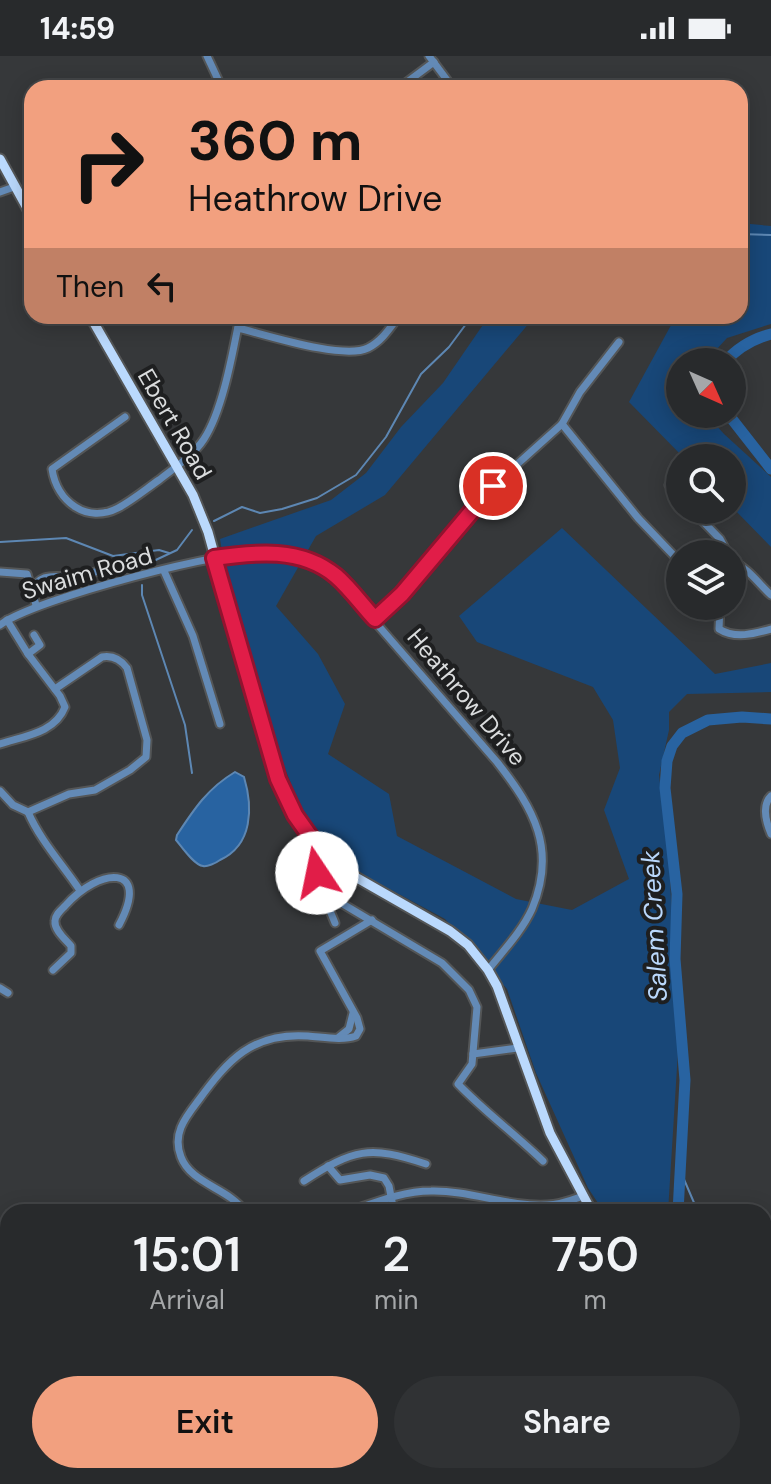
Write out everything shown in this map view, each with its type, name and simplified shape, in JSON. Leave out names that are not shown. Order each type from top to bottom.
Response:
[{"type":"main road","points":[[0,159],[24,204]]},
{"type":"main road","name":"Ebert Road","points":[[95,324],[178,466],[208,532],[278,779],[295,815],[324,856]]},
{"type":"main road","points":[[324,856],[368,885],[450,931],[468,945],[488,970],[550,1133],[588,1204]]},
{"type":"street","points":[[207,56],[218,80]]},
{"type":"street","points":[[408,80],[431,59],[447,80]]},
{"type":"street","points":[[0,192],[14,187]]},
{"type":"street","points":[[125,417],[52,469],[64,498],[75,508],[88,513],[117,509],[178,466],[204,439],[222,396],[239,324]]},
{"type":"street","points":[[238,328],[353,353],[377,343],[392,324]]},
{"type":"street","points":[[375,619],[402,594],[493,486],[562,424],[580,392],[619,342]]},
{"type":"street","points":[[562,424],[638,518],[666,547]]},
{"type":"street","points":[[706,524],[721,540]]},
{"type":"street","name":"Heathrow Drive","points":[[189,564],[272,552],[303,559],[336,577],[522,793],[542,840],[543,864],[531,911],[488,970]]},
{"type":"street","name":"Swaim Road","points":[[4,622],[36,605],[189,564]]},
{"type":"street","points":[[746,568],[771,595]]},
{"type":"street","points":[[31,593],[43,577],[79,577],[102,570]]},
{"type":"street","points":[[164,571],[193,636],[220,724]]},
{"type":"street","points":[[0,572],[27,574],[36,605]]},
{"type":"street","points":[[719,620],[719,629],[728,635],[756,634],[771,629]]},
{"type":"street","points":[[0,744],[42,731],[58,719],[65,704],[4,622]]},
{"type":"street","points":[[28,654],[40,645],[34,635]]},
{"type":"street","points":[[28,812],[69,794],[95,790],[130,770],[147,755],[147,740],[135,693],[127,668],[121,662],[102,657],[55,689]]},
{"type":"street","points":[[0,791],[13,805],[28,812],[36,830],[58,856],[79,889]]},
{"type":"street","points":[[771,796],[765,810],[771,834]]},
{"type":"street","points":[[324,856],[317,873],[335,923]]},
{"type":"street","points":[[53,970],[71,953],[71,946],[54,923],[79,889],[106,876],[122,880],[130,897],[119,925]]},
{"type":"street","points":[[321,891],[442,963],[469,990],[477,1007],[472,1064],[458,1084],[543,1161]]},
{"type":"street","points":[[238,1204],[229,1194],[200,1179],[181,1158],[178,1143],[182,1122],[215,1078],[251,1045],[292,1035],[337,1038],[349,1029],[353,1013],[349,999],[320,951],[372,920]]},
{"type":"street","points":[[0,988],[8,993]]},
{"type":"street","points":[[473,1054],[518,1048]]},
{"type":"street","points":[[304,1181],[346,1156],[376,1152],[426,1164]]},
{"type":"street","points":[[328,1166],[340,1180],[370,1175],[384,1178],[389,1186],[385,1204]]},
{"type":"street","points":[[372,1204],[427,1190],[519,1204]]},
{"type":"street","points":[[555,1204],[583,1196]]},
{"type":"street","points":[[385,1200],[388,1204]]},
{"type":"shaded area","points":[[748,224],[771,226],[771,324],[727,338],[718,348],[666,348],[666,428],[719,428],[735,444],[670,444],[629,402],[672,324],[748,324]]},
{"type":"shaded area","points":[[484,324],[528,324],[385,495],[316,536],[276,606],[318,654],[345,704],[328,754],[389,794],[397,836],[516,899],[572,910],[629,879],[604,810],[620,768],[613,720],[593,687],[477,642],[459,616],[562,528],[715,674],[771,663],[771,692],[687,694],[669,712],[669,730],[659,775],[669,857],[678,1051],[668,1204],[599,1204],[588,1188],[536,1073],[507,989],[445,919],[345,865],[310,830],[272,737],[224,563],[220,539],[331,500],[366,473],[401,427],[443,383]]},
{"type":"shaded area","points":[[746,454],[771,477],[771,547],[746,521]]},
{"type":"shaded area","points":[[235,772],[244,777],[249,801],[244,835],[231,853],[212,864],[200,865],[176,840],[177,835],[209,792]]},
{"type":"waterway","points":[[748,234],[771,235]]},
{"type":"waterway","points":[[214,521],[242,507],[260,513],[317,498],[356,475],[386,437],[421,374],[449,347],[466,324]]},
{"type":"waterway","name":"Salem Creek","points":[[740,348],[771,334]]},
{"type":"waterway","name":"Salem Creek","points":[[739,428],[771,469]]},
{"type":"waterway","points":[[141,570],[145,565],[177,550],[192,530]]},
{"type":"waterway","points":[[0,542],[66,538],[113,556],[159,550],[169,553]]},
{"type":"waterway","points":[[142,585],[142,595],[185,725],[192,773]]},
{"type":"waterway","name":"Salem Creek","points":[[678,1204],[685,1080],[675,959],[677,894],[665,788],[667,761],[672,746],[682,733],[708,720],[742,717],[771,719]]},
{"type":"waterway","points":[[680,1170],[695,1204]]},
{"type":"route","points":[[317,873],[324,856],[302,827],[278,779],[214,558],[272,552],[303,559],[336,577],[375,619],[402,594],[493,486]]}]
